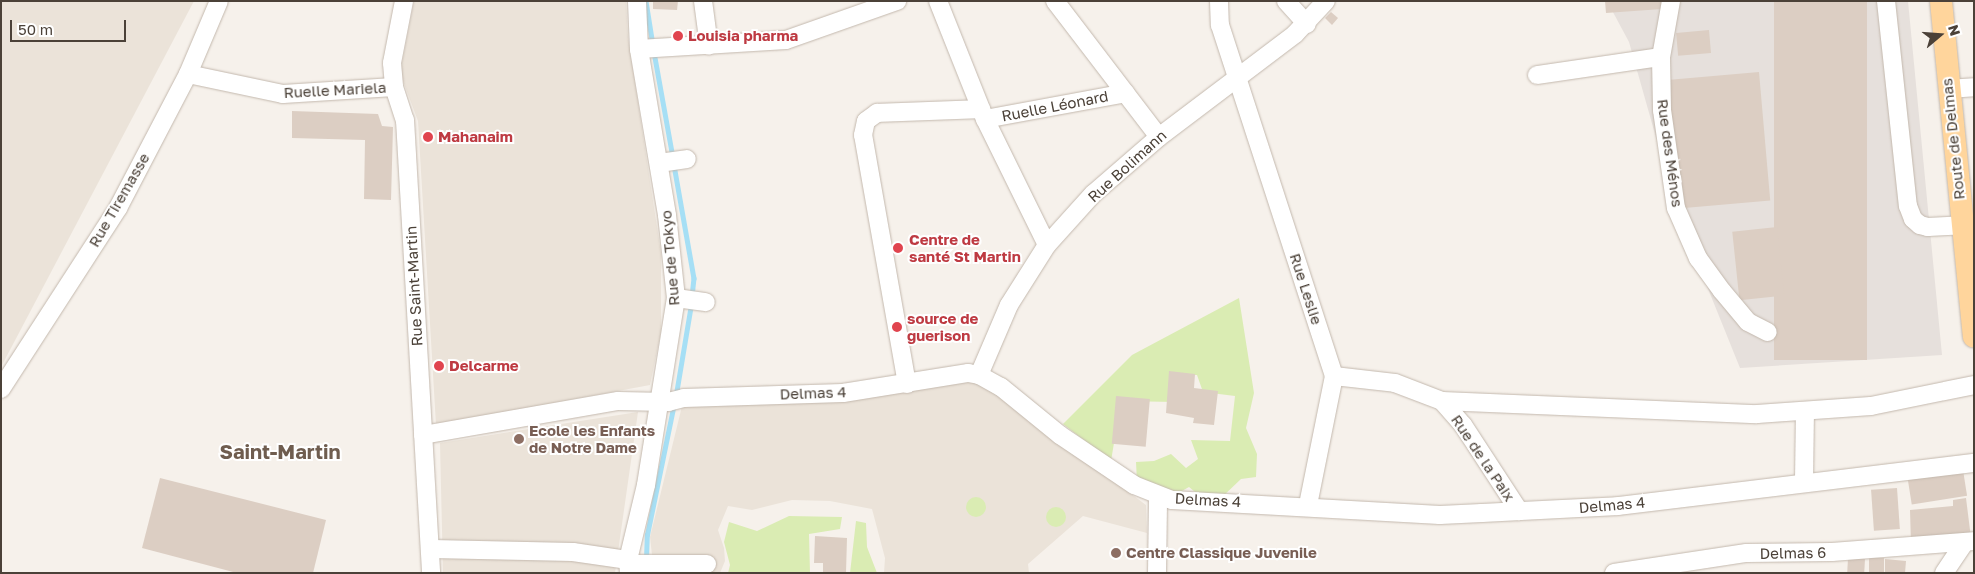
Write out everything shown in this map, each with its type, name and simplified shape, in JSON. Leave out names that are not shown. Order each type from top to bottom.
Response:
[{"type":"main road","name":"Route de Delmas","points":[[1941,1],[1962,225],[1972,296],[1974,336]]},
{"type":"street","name":"Rue Tiremasse","points":[[1,389],[118,208],[188,74],[219,1]]},
{"type":"street","name":"Rue Saint-Martin","points":[[404,1],[392,63],[394,88],[405,120],[423,435],[432,549],[431,573]]},
{"type":"street","name":"Rue de Tokyo","points":[[631,565],[646,485],[670,400],[680,298],[662,162],[639,49],[636,1]]},
{"type":"street","points":[[703,1],[709,46]]},
{"type":"street","points":[[639,49],[786,40],[862,6],[898,1]]},
{"type":"street","points":[[938,1],[983,114],[1047,245]]},
{"type":"street","points":[[1055,1],[1159,137]]},
{"type":"street","name":"Rue Leslie","points":[[1219,1],[1220,25],[1334,376],[1308,505]]},
{"type":"street","points":[[1286,1],[1307,24]]},
{"type":"street","name":"Rue Bolimann","points":[[979,374],[1010,305],[1047,245],[1093,194],[1159,137],[1307,24],[1326,1]]},
{"type":"street","name":"Rue des Ménos","points":[[1671,1],[1661,57],[1662,110],[1671,182],[1684,232],[1698,258],[1748,322],[1768,332]]},
{"type":"street","points":[[1886,1],[1908,206],[1914,219],[1920,225],[1928,228],[1962,225]]},
{"type":"street","points":[[1537,75],[1661,57]]},
{"type":"street","name":"Ruelle Mariela","points":[[188,74],[283,94],[394,88]]},
{"type":"street","points":[[1948,89],[1974,87]]},
{"type":"street","name":"Ruelle Léonard","points":[[907,384],[863,135],[866,120],[877,113],[983,114],[1126,93]]},
{"type":"street","points":[[662,162],[688,159]]},
{"type":"street","points":[[680,298],[706,302]]},
{"type":"street","name":"Delmas 4","points":[[423,435],[618,401],[843,393],[907,384],[956,373],[979,374],[1001,387],[1068,441],[1134,485],[1158,497],[1308,505],[1440,515],[1618,506],[1804,481],[1974,463]]},
{"type":"street","name":"Rue de la Paix","points":[[1334,376],[1394,383],[1442,401],[1463,426],[1518,510]]},
{"type":"street","points":[[1442,401],[1757,414],[1871,406],[1974,385]]},
{"type":"street","points":[[1804,412],[1804,481]]},
{"type":"street","points":[[1158,497],[1158,573]]},
{"type":"street","points":[[1944,573],[1969,542]]},
{"type":"street","name":"Delmas 6","points":[[1614,573],[1747,553],[1832,552],[1969,542]]},
{"type":"street","points":[[432,549],[573,552],[631,565],[707,564]]},
{"type":"shaded area","points":[[1,1],[194,1],[1,367]]},
{"type":"shaded area","points":[[414,1],[626,1],[628,37],[661,253],[661,332],[650,385],[436,425],[418,121],[400,73]]},
{"type":"shaded area","points":[[1607,1],[1908,1],[1942,355],[1740,368],[1677,212],[1629,42]]},
{"type":"shaded area","points":[[974,377],[1146,505],[1147,533],[1083,516],[1028,564],[1029,573],[884,573],[885,558],[872,509],[830,501],[792,500],[752,510],[728,506],[718,530],[724,548],[725,561],[720,573],[654,573],[650,537],[683,402]]},
{"type":"shaded area","points":[[638,412],[615,573],[443,573],[440,443]]},
{"type":"green space","points":[[1239,298],[1254,393],[1246,428],[1257,454],[1256,477],[1241,479],[1220,499],[1200,496],[1189,487],[1171,497],[1137,482],[1136,462],[1154,461],[1171,454],[1186,468],[1198,459],[1191,440],[1230,441],[1235,396],[1203,392],[1197,375],[1183,375],[1175,402],[1121,401],[1111,461],[1063,424],[1132,355]]},
{"type":"green space","points":[[972,497],[980,497],[986,503],[986,511],[980,517],[972,517],[966,511],[966,503]]},
{"type":"green space","points":[[1052,507],[1060,507],[1066,513],[1066,521],[1060,527],[1052,527],[1046,521],[1046,513]]},
{"type":"green space","points":[[789,516],[842,517],[840,529],[809,534],[810,573],[728,573],[730,565],[724,542],[729,522],[757,531]]},
{"type":"green space","points":[[856,521],[866,523],[867,547],[877,573],[850,573]]},
{"type":"building","points":[[653,1],[678,1],[677,10],[653,9]]},
{"type":"building","points":[[1605,1],[1661,1],[1662,9],[1606,13]]},
{"type":"building","points":[[1774,1],[1867,1],[1867,360],[1774,360]]},
{"type":"building","points":[[1331,12],[1338,18],[1332,25],[1325,18]]},
{"type":"building","points":[[1709,30],[1711,53],[1678,56],[1676,33]]},
{"type":"building","points":[[1759,72],[1770,201],[1679,209],[1667,80]]},
{"type":"building","points":[[292,111],[378,114],[382,126],[393,127],[391,200],[364,199],[365,140],[292,138]]},
{"type":"building","points":[[1777,227],[1784,296],[1739,300],[1732,232]]},
{"type":"building","points":[[1169,371],[1195,374],[1194,388],[1218,391],[1214,425],[1193,423],[1194,418],[1166,413]]},
{"type":"building","points":[[1116,396],[1150,399],[1146,447],[1112,444]]},
{"type":"building","points":[[1963,470],[1967,496],[1912,504],[1908,479]]},
{"type":"building","points":[[160,478],[326,520],[313,573],[237,573],[142,548]]},
{"type":"building","points":[[1897,488],[1900,529],[1874,531],[1871,490]]},
{"type":"building","points":[[1966,498],[1971,538],[1911,544],[1910,510],[1953,506],[1953,500]]},
{"type":"building","points":[[815,536],[847,538],[846,573],[823,573],[823,563],[814,563]]},
{"type":"building","points":[[1848,558],[1865,559],[1864,573],[1847,573]]},
{"type":"building","points":[[1869,558],[1884,558],[1884,573],[1869,573]]},
{"type":"building","points":[[1885,559],[1906,561],[1905,573],[1885,573]]},
{"type":"waterway","points":[[646,1],[653,45]]},
{"type":"waterway","points":[[654,52],[673,158]]},
{"type":"waterway","points":[[674,165],[694,278],[692,296]]},
{"type":"waterway","points":[[676,394],[691,304]]},
{"type":"waterway","points":[[646,559],[647,535],[674,404]]},
{"type":"place","name":"Louisia pharma","points":[[678,36]]},
{"type":"place","name":"Mahanaim","points":[[428,137]]},
{"type":"place","name":"Centre de santé St Martin","points":[[898,248]]},
{"type":"place","name":"source de guerison","points":[[897,327]]},
{"type":"place","name":"Delcarme","points":[[439,366]]},
{"type":"place","name":"Ecole les Enfants de Notre Dame","points":[[519,439]]},
{"type":"place","name":"Centre Classique Juvenile","points":[[1116,553]]},
{"type":"district","name":"Saint-Martin","points":[[280,451]]}]
